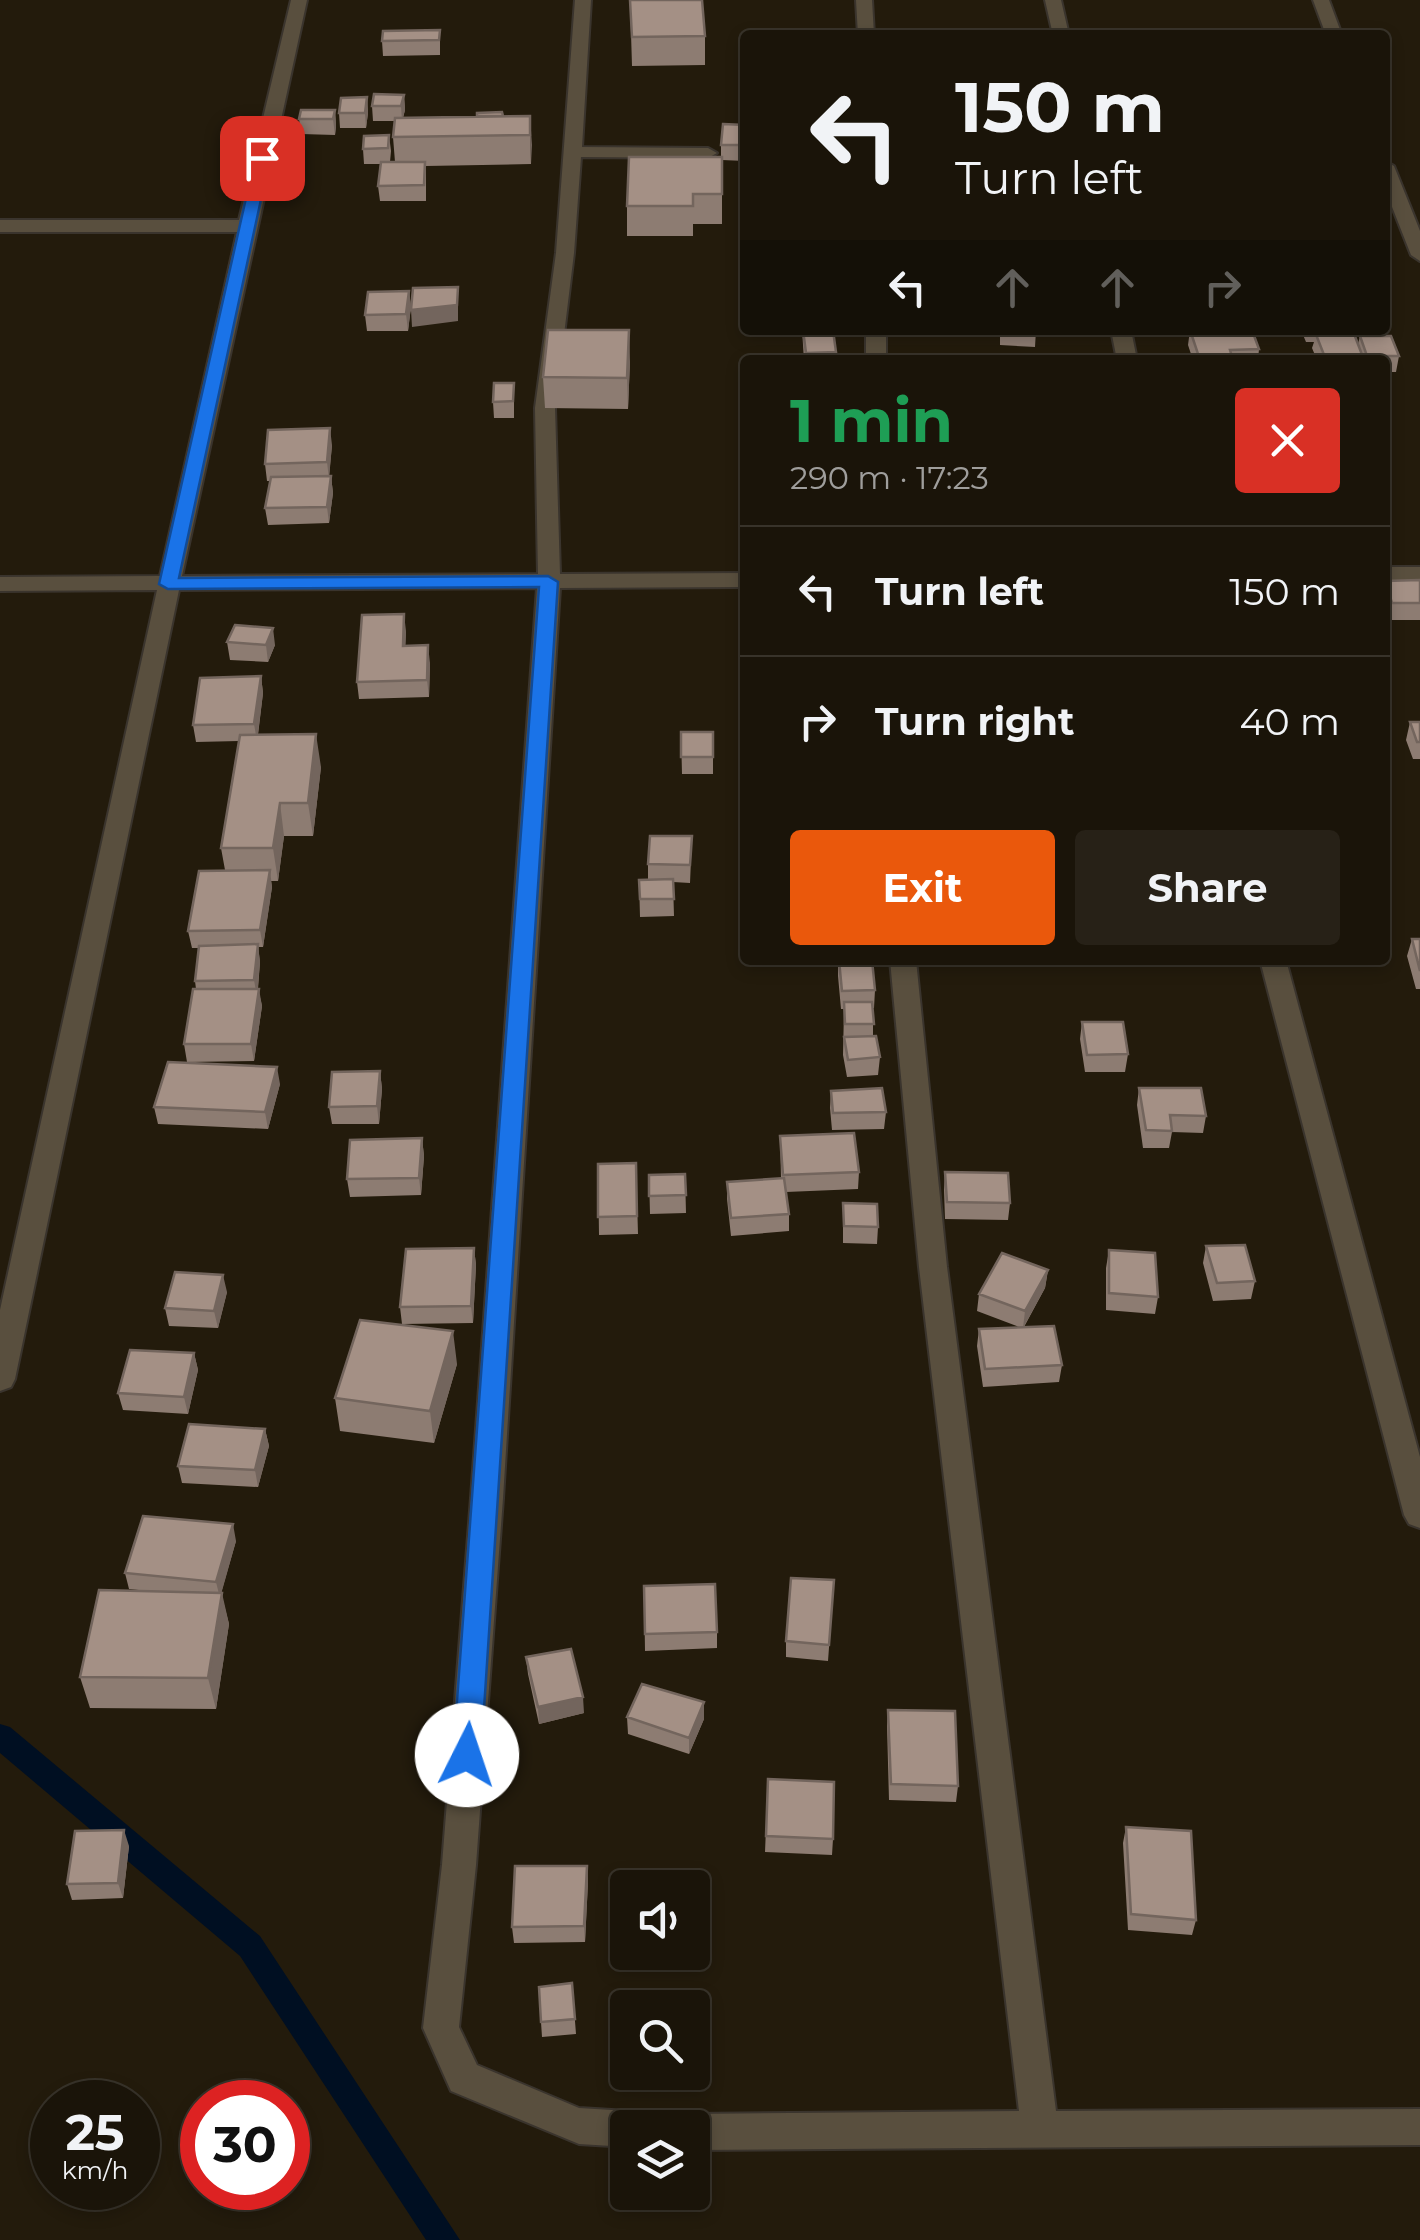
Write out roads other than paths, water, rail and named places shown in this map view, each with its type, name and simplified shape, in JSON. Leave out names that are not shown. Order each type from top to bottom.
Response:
[{"type":"street","points":[[0,1379],[168,584],[298,0]]},
{"type":"street","points":[[582,0],[566,252],[545,408],[548,582],[487,1498],[441,2028],[464,2078],[579,2126],[610,2128]]},
{"type":"street","points":[[864,0],[866,30]]},
{"type":"street","points":[[1054,0],[1059,30]]},
{"type":"street","points":[[1320,0],[1332,30]]},
{"type":"street","points":[[572,152],[708,153]]},
{"type":"street","points":[[1390,179],[1420,255]]},
{"type":"street","points":[[0,226],[247,226]]},
{"type":"street","points":[[1390,574],[1420,574]]},
{"type":"street","points":[[0,584],[740,580]]},
{"type":"street","points":[[904,965],[933,1267],[1040,2131]]},
{"type":"street","points":[[1274,965],[1420,1515]]},
{"type":"street","points":[[710,2132],[1420,2127]]},
{"type":"waterway","points":[[0,1736],[250,1946],[444,2240]]}]
